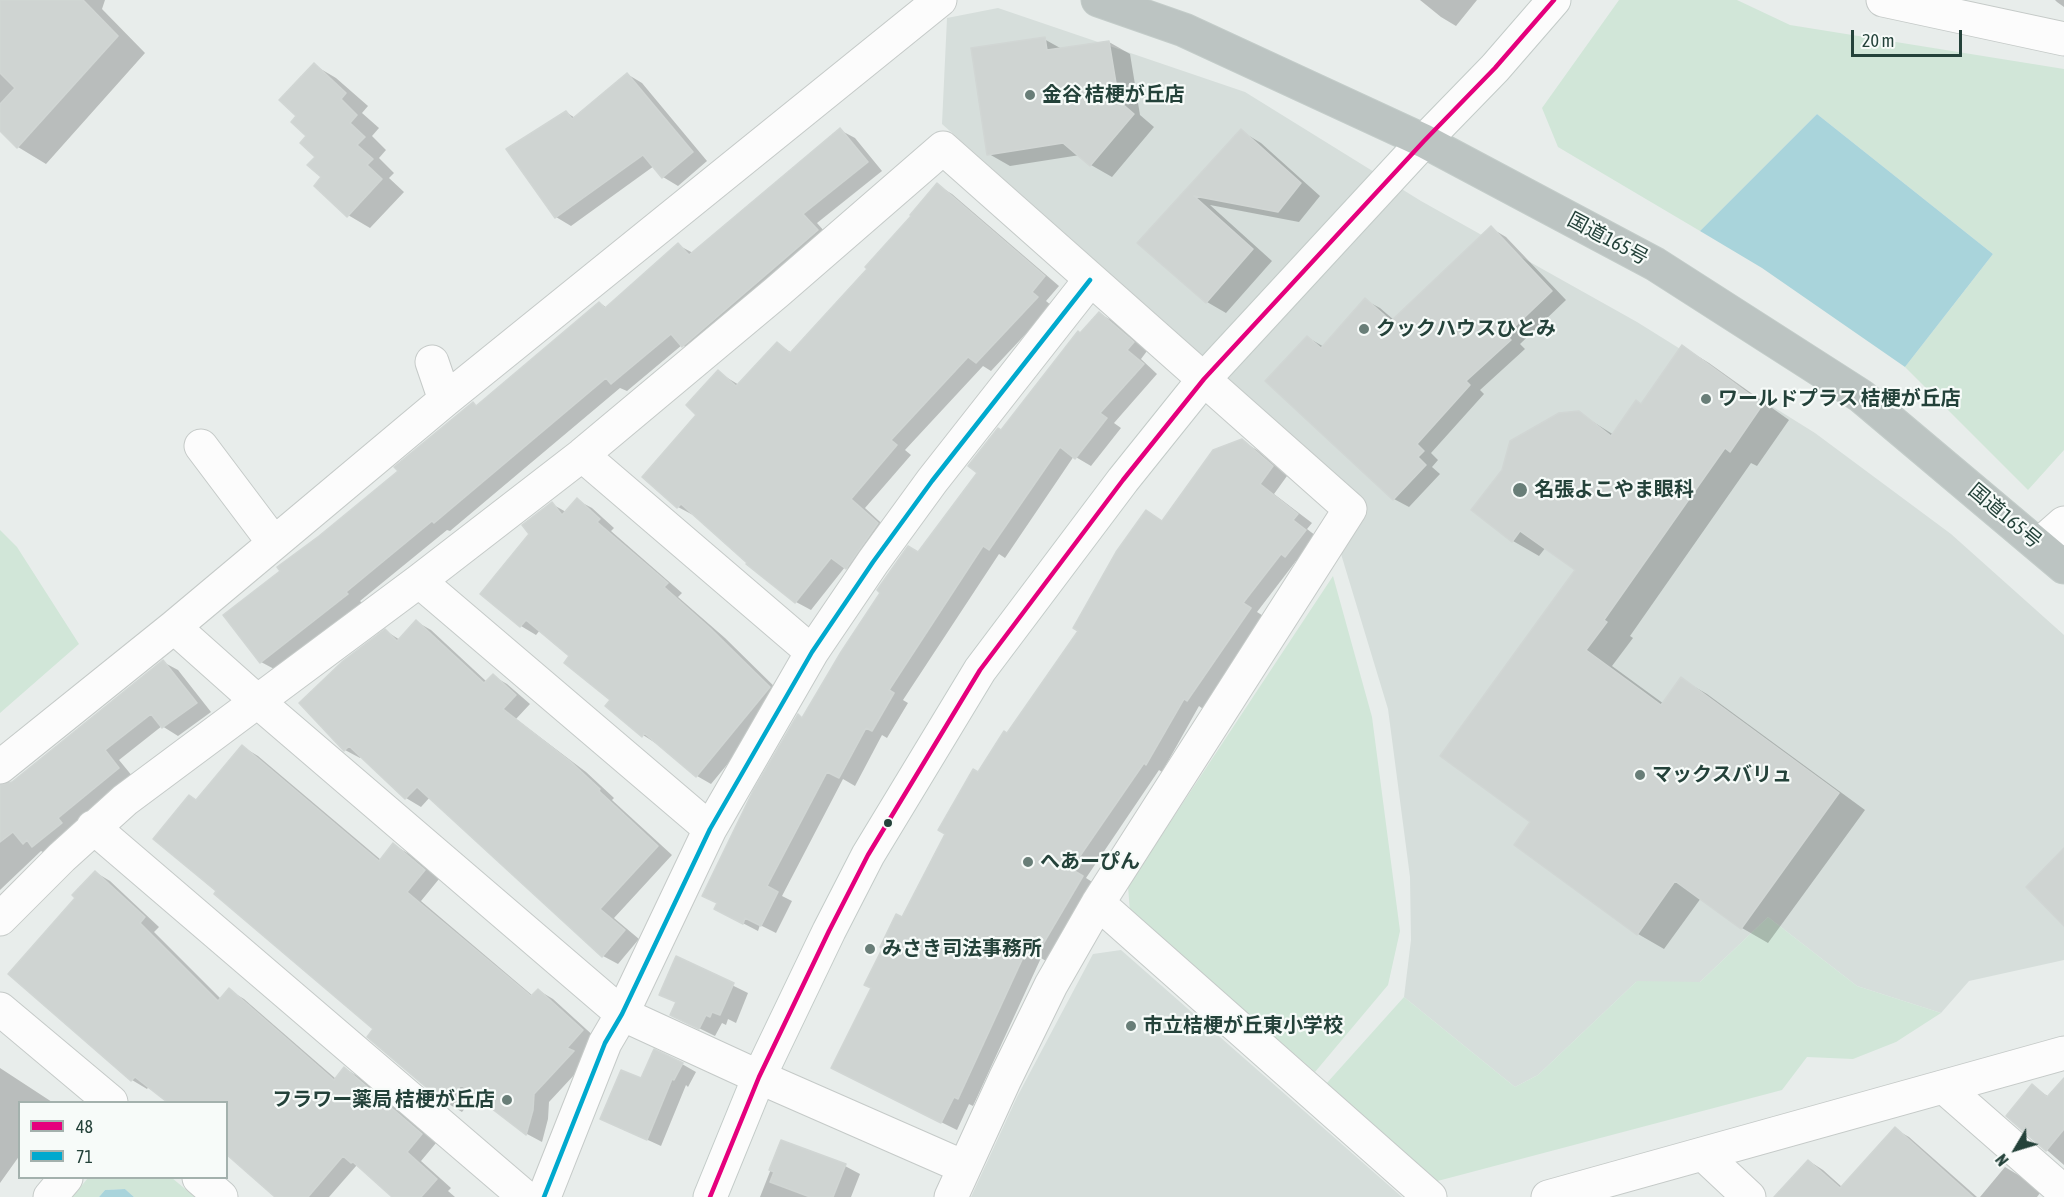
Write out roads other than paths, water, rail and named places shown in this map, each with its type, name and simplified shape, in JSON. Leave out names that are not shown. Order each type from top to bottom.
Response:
[{"type":"highway","name":"国道165号","points":[[1098,0],[1184,30],[1424,141],[1655,264],[1861,396],[2064,567]]},
{"type":"street","points":[[0,767],[174,627],[445,400],[940,0]]},
{"type":"street","points":[[710,1197],[759,1077],[829,931],[868,855],[980,670],[1123,480],[1204,379],[1424,141],[1495,68],[1554,0]]},
{"type":"street","points":[[1883,0],[2064,39]]},
{"type":"street","points":[[0,919],[93,827],[125,800],[419,581],[582,455],[777,292],[943,148],[1350,509],[1098,903],[1051,985],[951,1197]]},
{"type":"street","points":[[544,1197],[605,1043],[622,1014],[710,829],[812,652],[932,481],[1090,280]]},
{"type":"street","points":[[432,362],[445,400]]},
{"type":"street","points":[[201,446],[274,543]]},
{"type":"street","points":[[582,455],[812,652]]},
{"type":"street","points":[[2039,545],[2064,523]]},
{"type":"street","points":[[419,581],[710,829]]},
{"type":"street","points":[[174,627],[622,1014],[964,1167]]},
{"type":"street","points":[[93,827],[525,1197]]},
{"type":"street","points":[[1098,903],[1430,1197]]},
{"type":"street","points":[[0,1009],[110,1101]]},
{"type":"street","points":[[1548,1197],[2064,1053]]},
{"type":"street","points":[[1944,1087],[2064,1192]]},
{"type":"street","points":[[1703,1154],[1749,1197]]},
{"type":"street","points":[[50,1197],[65,1179]]},
{"type":"street","points":[[200,1179],[221,1197]]},
{"type":"water","points":[[1817,114],[1993,254],[1905,367],[1762,268],[1700,231]]},
{"type":"water","points":[[125,1189],[134,1197],[99,1197],[105,1190]]},
{"type":"place","name":"金谷 桔梗が丘店","points":[[1030,95]]},
{"type":"place","name":"クックハウスひとみ","points":[[1364,329]]},
{"type":"place","name":"ワールドプラス 桔梗が丘店","points":[[1706,399]]},
{"type":"place","name":"名張よこやま眼科","points":[[1520,490]]},
{"type":"place","name":"マックスバリュ","points":[[1640,775]]},
{"type":"place","name":"へあーぴん","points":[[1028,862]]},
{"type":"place","name":"みさき司法事務所","points":[[870,949]]},
{"type":"place","name":"市立桔梗が丘東小学校","points":[[1131,1026]]},
{"type":"place","name":"フラワー薬局 桔梗が丘店","points":[[507,1100]]}]
